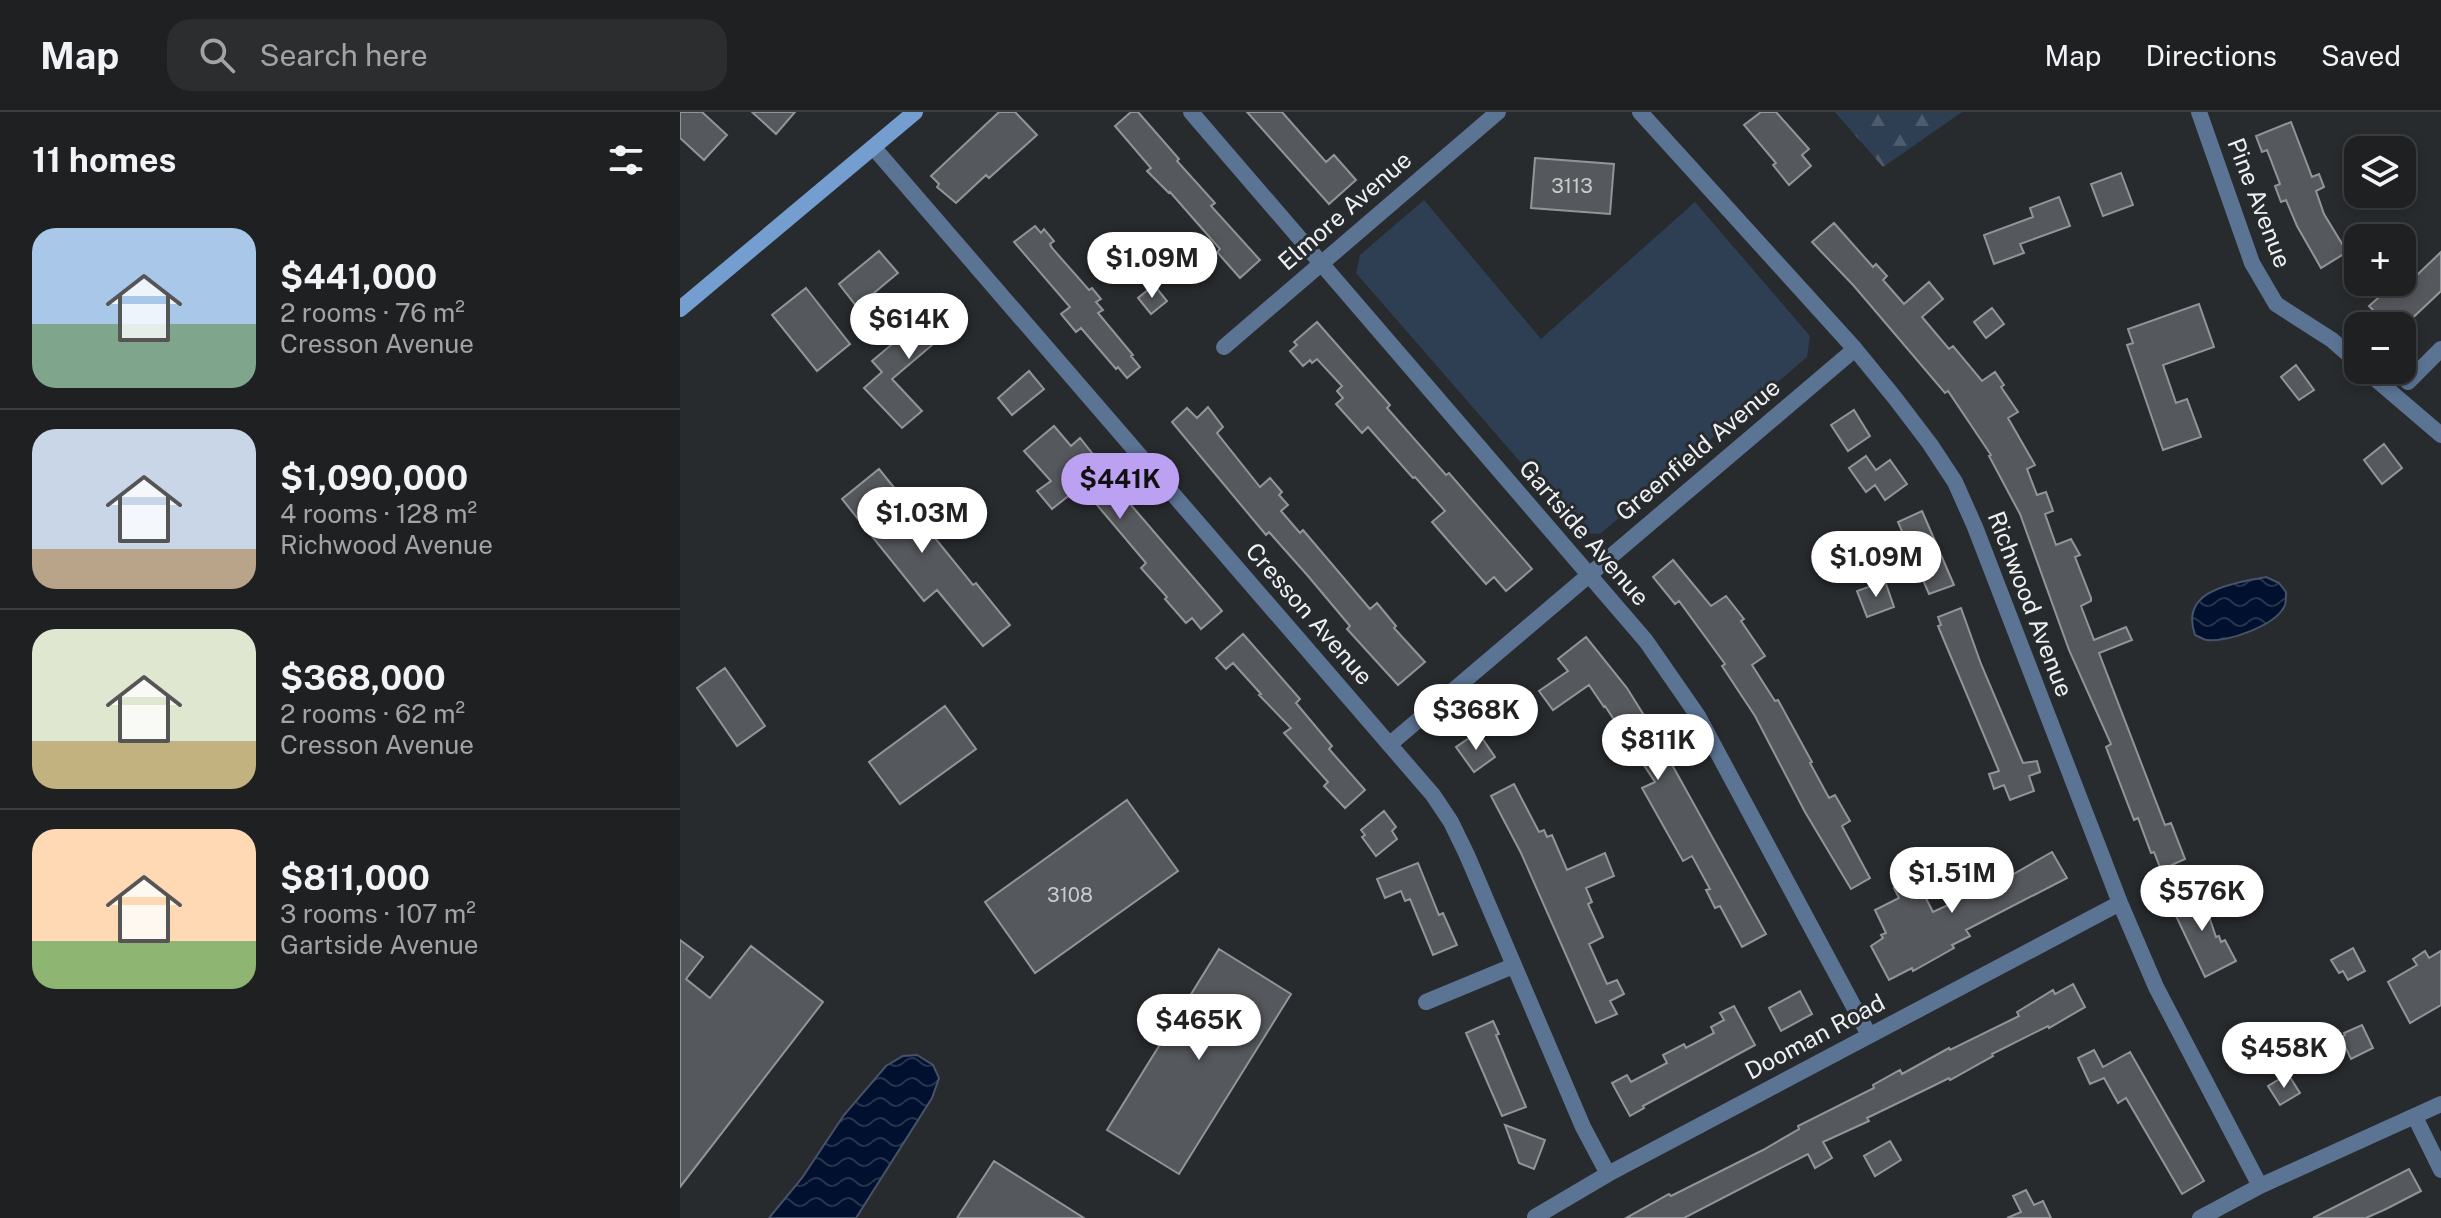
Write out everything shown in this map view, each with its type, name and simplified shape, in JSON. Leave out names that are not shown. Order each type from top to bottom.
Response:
[{"type":"main road","points":[[680,309],[915,112]]},
{"type":"street","name":"Gartside Avenue","points":[[1191,112],[1646,641],[1675,680],[1698,716],[1869,1035]]},
{"type":"street","name":"Elmore Avenue","points":[[1224,347],[1498,112]]},
{"type":"street","name":"Richwood Avenue","points":[[1640,112],[1855,349],[1930,444],[1955,482],[2156,987],[2260,1186]]},
{"type":"street","name":"Pine Avenue","points":[[2199,112],[2252,263],[2265,286],[2276,304],[2344,351]]},
{"type":"street","name":"Cresson Avenue","points":[[874,148],[1433,795],[1467,855],[1583,1127],[1608,1174]]},
{"type":"street","name":"Greenfield Avenue","points":[[1390,744],[1855,349]]},
{"type":"street","points":[[2416,374],[2441,349]]},
{"type":"street","points":[[2381,384],[2441,435]]},
{"type":"street","name":"Dooman Road","points":[[1535,1217],[1608,1174],[2120,903]]},
{"type":"street","points":[[1426,1002],[1513,966]]},
{"type":"street","points":[[2200,1218],[2260,1186],[2441,1104]]},
{"type":"street","points":[[2415,1117],[2441,1170]]},
{"type":"green space","points":[[1835,112],[1962,112],[1883,167]]},
{"type":"green space","points":[[1424,200],[1541,339],[1695,202],[1810,336],[1807,357],[1600,534],[1582,533],[1356,273],[1360,255]]},
{"type":"water","points":[[2266,577],[2279,583],[2286,592],[2285,605],[2272,619],[2262,626],[2226,639],[2207,640],[2195,635],[2192,620],[2202,598],[2225,586]]},
{"type":"water","points":[[917,1055],[933,1065],[939,1078],[932,1098],[856,1218],[769,1218],[802,1178],[844,1115],[886,1066],[903,1056]]},
{"type":"building","points":[[680,112],[702,112],[727,135],[704,160],[680,138]]},
{"type":"building","points":[[752,112],[795,112],[776,134]]},
{"type":"building","points":[[999,112],[1015,112],[1037,135],[956,203],[937,187],[939,184],[931,176]]},
{"type":"building","points":[[1131,112],[1138,112],[1179,159],[1177,161],[1215,203],[1211,206],[1260,260],[1240,278],[1217,252],[1220,249],[1170,192],[1147,171],[1151,168],[1115,126]]},
{"type":"building","points":[[1247,112],[1282,112],[1326,162],[1334,155],[1356,180],[1329,204]]},
{"type":"building","points":[[1761,112],[1776,112],[1809,149],[1802,155],[1811,166],[1789,185],[1773,165],[1776,163],[1744,125]]},
{"type":"building","points":[[2291,122],[2312,177],[2319,174],[2324,187],[2316,191],[2324,214],[2344,247],[2344,254],[2321,268],[2286,200],[2281,202],[2275,186],[2280,184],[2267,150],[2262,152],[2256,136]]},
{"type":"building","points":[[1535,158],[1614,164],[1610,214],[1531,208]]},
{"type":"building","points":[[2121,173],[2133,205],[2103,216],[2091,184]]},
{"type":"building","points":[[2059,197],[2070,226],[2020,244],[2024,253],[1994,264],[1984,235],[2033,217],[2030,208]]},
{"type":"building","points":[[1834,223],[1873,267],[1876,264],[1887,276],[1883,280],[1904,304],[1929,282],[1943,299],[1922,317],[1949,349],[1953,346],[1982,381],[1995,372],[2004,385],[2001,387],[2018,412],[2008,418],[2035,465],[2027,469],[2037,495],[2046,492],[2053,511],[2045,514],[2056,545],[2071,539],[2080,555],[2075,557],[2091,598],[2081,606],[2094,640],[2126,627],[2132,640],[2099,653],[2165,825],[2171,823],[2185,859],[2161,870],[2138,818],[2134,820],[2106,747],[2111,744],[2069,650],[2020,514],[1991,455],[1948,391],[1945,393],[1854,286],[1812,242]]},
{"type":"building","points":[[1035,226],[1041,233],[1044,229],[1054,241],[1050,244],[1052,248],[1089,290],[1092,288],[1101,299],[1096,302],[1103,310],[1098,313],[1140,367],[1127,378],[1081,328],[1076,332],[1061,314],[1070,307],[1014,242]]},
{"type":"building","points":[[879,251],[898,273],[857,307],[839,284]]},
{"type":"building","points":[[2441,252],[2441,291],[2416,315],[2416,312],[2375,312],[2369,306],[2380,296],[2416,296],[2416,276]]},
{"type":"building","points":[[1154,285],[1167,301],[1151,314],[1138,298]]},
{"type":"building","points":[[806,288],[850,344],[817,371],[772,315]]},
{"type":"building","points":[[947,298],[964,318],[892,379],[922,411],[902,428],[864,388],[882,372],[872,361]]},
{"type":"building","points":[[2199,304],[2214,347],[2163,365],[2176,403],[2187,399],[2201,437],[2163,450],[2127,345],[2133,343],[2128,329]]},
{"type":"building","points":[[1992,308],[2004,324],[1986,338],[1974,322]]},
{"type":"building","points":[[1317,322],[1390,405],[1387,408],[1446,475],[1449,473],[1532,569],[1506,591],[1494,577],[1486,584],[1432,522],[1445,511],[1368,427],[1362,433],[1336,404],[1343,398],[1337,391],[1342,386],[1317,359],[1303,366],[1290,351],[1297,345],[1294,342]]},
{"type":"building","points":[[2296,365],[2314,390],[2299,400],[2281,377]]},
{"type":"building","points":[[1029,371],[1044,389],[1012,415],[998,398]]},
{"type":"building","points":[[1208,407],[1223,427],[1217,433],[1260,487],[1270,478],[1288,505],[1281,511],[1300,533],[1303,530],[1370,609],[1377,603],[1396,626],[1394,628],[1425,662],[1398,685],[1347,629],[1350,626],[1308,576],[1269,532],[1266,535],[1172,422],[1187,408],[1197,418]]},
{"type":"building","points":[[1854,410],[1870,436],[1848,451],[1831,425]]},
{"type":"building","points":[[1054,426],[1071,446],[1080,438],[1092,453],[1089,455],[1222,611],[1201,629],[1192,618],[1186,623],[1165,599],[1167,597],[1141,568],[1146,563],[1081,486],[1052,509],[1037,491],[1051,481],[1024,451]]},
{"type":"building","points":[[2384,444],[2402,468],[2382,484],[2364,460]]},
{"type":"building","points":[[1866,456],[1876,470],[1890,460],[1907,484],[1885,500],[1875,485],[1866,492],[1849,468]]},
{"type":"building","points":[[879,469],[973,585],[976,583],[1010,625],[983,646],[937,590],[924,601],[842,499]]},
{"type":"building","points":[[1922,511],[1954,585],[1929,594],[1898,522]]},
{"type":"building","points":[[1673,560],[1711,606],[1726,596],[1744,619],[1741,621],[1765,656],[1752,665],[1775,701],[1778,700],[1829,798],[1835,795],[1850,821],[1842,826],[1870,878],[1851,889],[1805,812],[1755,716],[1722,666],[1725,664],[1679,601],[1675,604],[1653,577]]},
{"type":"building","points":[[1885,581],[1894,607],[1867,617],[1857,591]]},
{"type":"building","points":[[1961,608],[2023,763],[2037,761],[2040,772],[2029,776],[2034,791],[2010,800],[2004,785],[1994,789],[1989,774],[1999,771],[1938,626],[1941,625],[1938,617]]},
{"type":"building","points":[[1243,634],[1300,699],[1296,703],[1332,746],[1329,749],[1365,790],[1345,808],[1324,786],[1328,782],[1284,733],[1291,728],[1233,663],[1226,669],[1216,658]]},
{"type":"building","points":[[1586,637],[1627,688],[1650,725],[1766,934],[1742,947],[1720,906],[1715,908],[1706,890],[1710,889],[1692,856],[1683,861],[1642,788],[1655,782],[1589,685],[1553,710],[1539,691],[1568,671],[1558,659]]},
{"type":"building","points":[[725,668],[765,726],[737,746],[697,688]]},
{"type":"building","points":[[945,706],[976,749],[900,804],[869,762]]},
{"type":"building","points":[[1478,732],[1495,757],[1474,772],[1456,747]]},
{"type":"building","points":[[1514,784],[1539,832],[1544,830],[1547,837],[1552,835],[1567,870],[1605,853],[1614,876],[1586,888],[1592,902],[1588,904],[1603,937],[1589,944],[1607,984],[1617,980],[1624,994],[1610,1001],[1617,1014],[1596,1023],[1521,853],[1491,796]]},
{"type":"building","points":[[1127,800],[1178,871],[1035,973],[985,902]]},
{"type":"building","points":[[1384,811],[1396,827],[1392,831],[1397,839],[1376,856],[1362,837],[1365,835],[1361,830]]},
{"type":"building","points":[[2052,852],[2067,878],[1966,930],[1970,936],[1952,945],[1954,948],[1913,971],[1912,968],[1889,980],[1871,946],[1886,933],[1875,910],[1899,898],[1894,888],[1915,877],[1933,912],[1989,886],[1985,877],[1992,871],[2006,866],[2010,876]]},
{"type":"building","points":[[1418,863],[1439,915],[1443,913],[1457,945],[1433,955],[1410,899],[1405,901],[1401,891],[1385,898],[1377,879]]},
{"type":"building","points":[[2196,888],[2216,937],[2219,936],[2221,942],[2225,940],[2236,961],[2205,977],[2176,916],[2172,896]]},
{"type":"building","points":[[680,940],[703,957],[686,979],[710,998],[751,946],[823,1002],[680,1187]]},
{"type":"building","points":[[2353,948],[2365,971],[2348,980],[2331,960]]},
{"type":"building","points":[[1219,949],[1291,994],[1179,1174],[1107,1130]]},
{"type":"building","points":[[2425,951],[2429,958],[2441,951],[2441,1005],[2410,1023],[2388,982],[2417,965],[2413,959]]},
{"type":"building","points":[[2073,984],[2085,1007],[2049,1028],[1992,1054],[1950,1080],[1823,1142],[1832,1158],[1815,1168],[1808,1154],[1684,1218],[1626,1218],[1763,1150],[1799,1129],[1798,1126],[1874,1088],[1873,1085],[1900,1070],[1902,1074],[1949,1048],[2019,1016],[2017,1012],[2053,990],[2055,994]]},
{"type":"building","points":[[1800,991],[1812,1014],[1781,1031],[1769,1008]]},
{"type":"building","points":[[1734,1006],[1755,1045],[1630,1116],[1612,1083],[1627,1075],[1631,1082],[1667,1063],[1663,1055],[1684,1044],[1686,1048],[1714,1033],[1711,1027],[1724,1020],[1720,1013]]},
{"type":"building","points":[[1493,1021],[1526,1107],[1502,1116],[1466,1033]]},
{"type":"building","points":[[2362,1025],[2373,1048],[2351,1059],[2341,1038],[2344,1033]]},
{"type":"building","points":[[2094,1050],[2103,1067],[2130,1052],[2204,1181],[2182,1194],[2126,1098],[2118,1103],[2104,1078],[2090,1084],[2078,1058]]},
{"type":"building","points":[[2288,1074],[2300,1093],[2280,1105],[2268,1086]]},
{"type":"building","points":[[1505,1125],[1545,1140],[1534,1169],[1519,1163]]},
{"type":"building","points":[[1890,1141],[1901,1160],[1875,1176],[1864,1156]]},
{"type":"building","points":[[994,1161],[1084,1218],[957,1218]]},
{"type":"building","points":[[2409,1169],[2421,1191],[2386,1209],[2366,1218],[2313,1218]]},
{"type":"building","points":[[2026,1190],[2034,1205],[2043,1201],[2051,1218],[2007,1218],[2021,1212],[2013,1196]]}]
